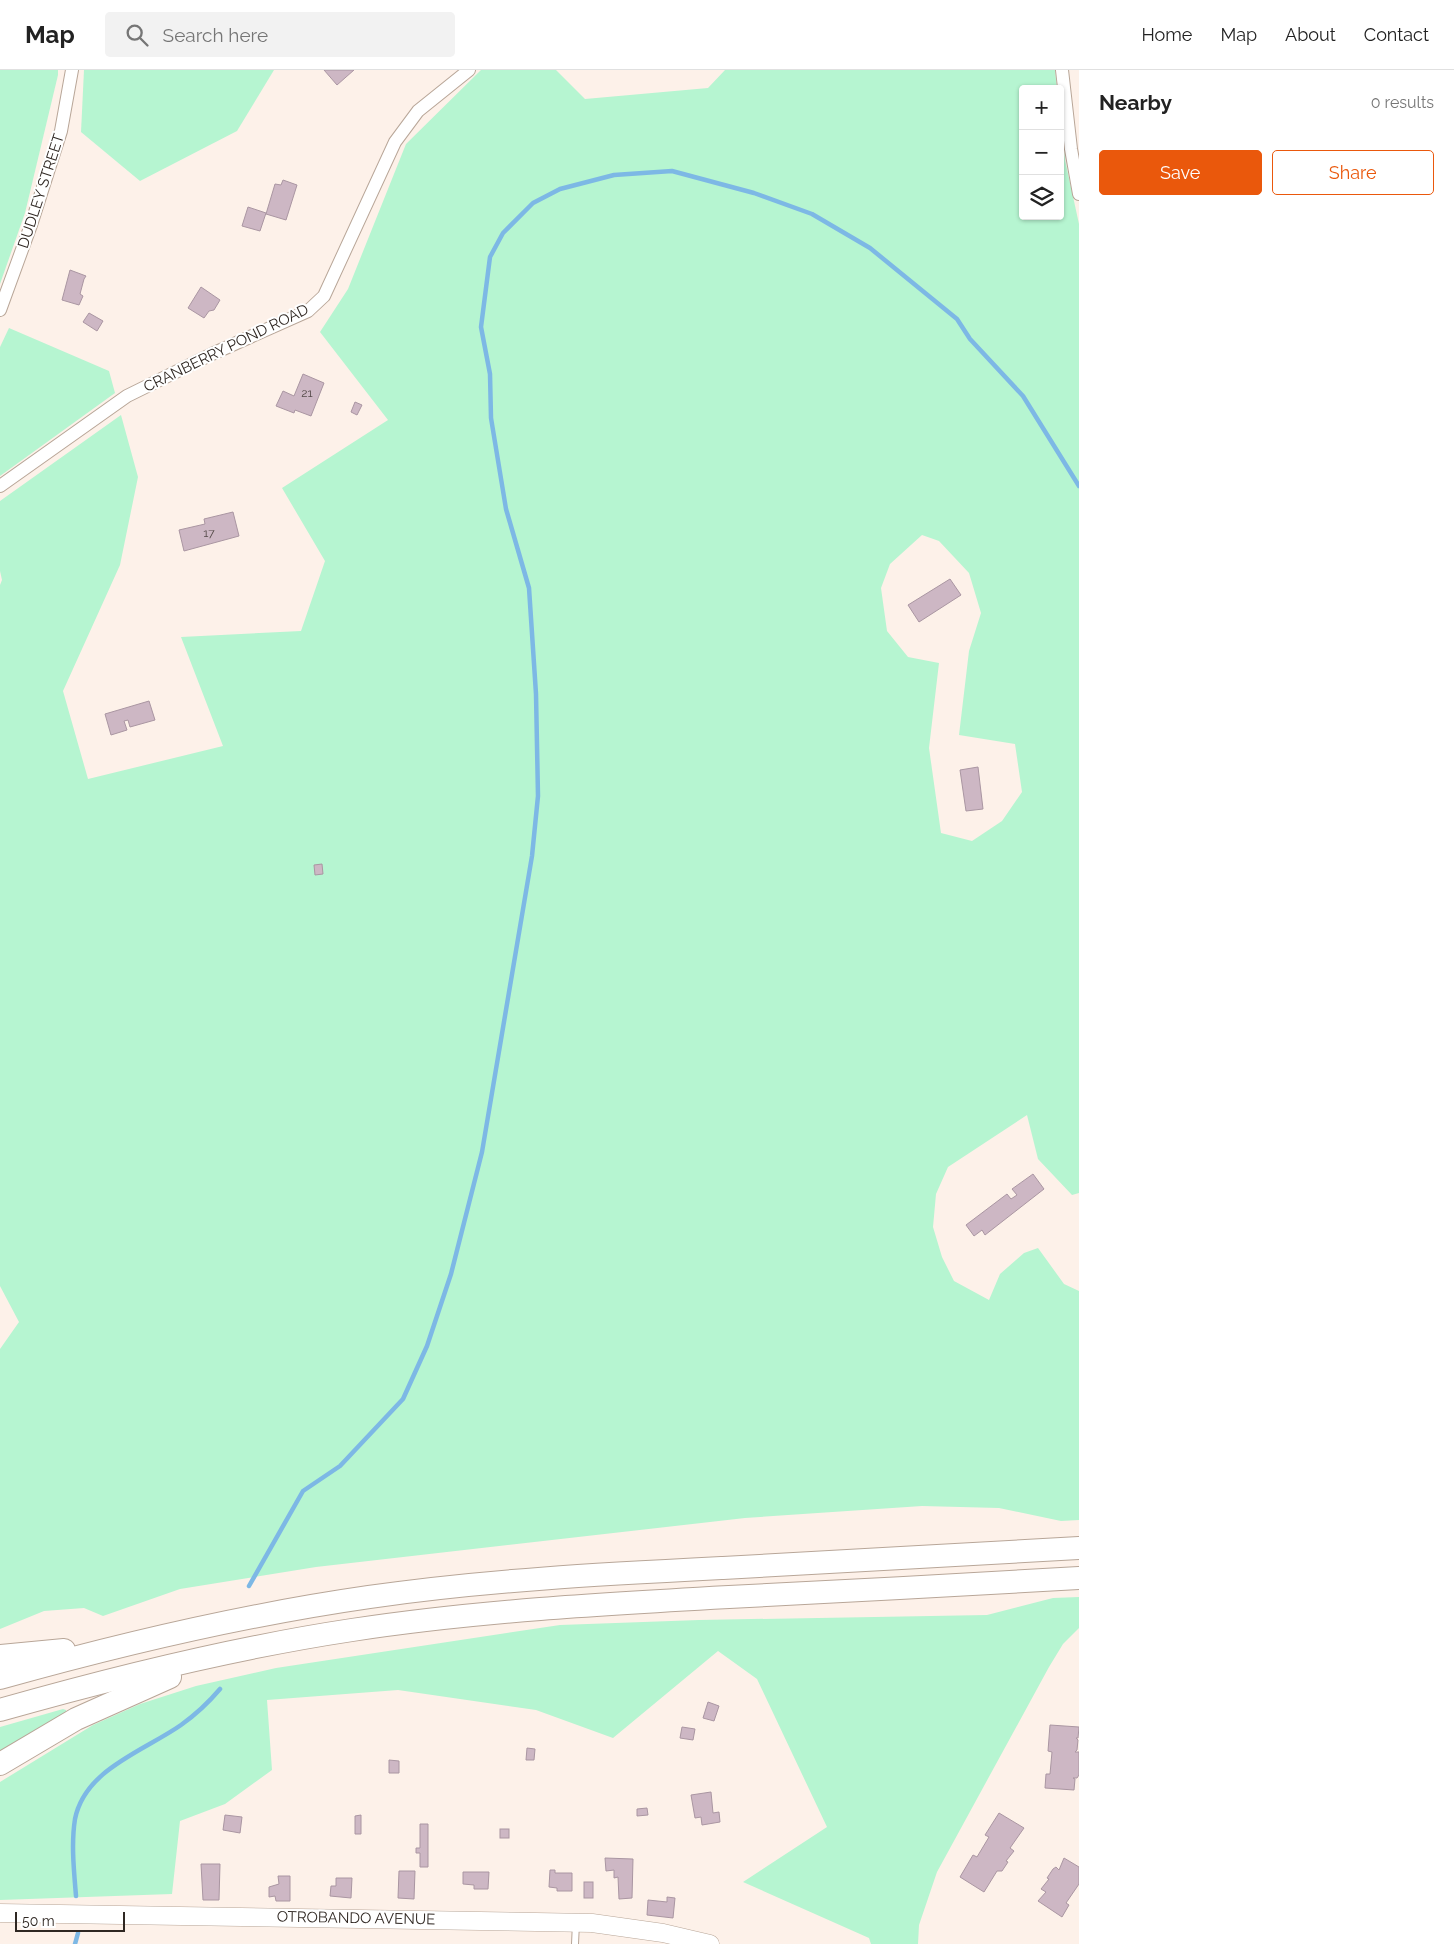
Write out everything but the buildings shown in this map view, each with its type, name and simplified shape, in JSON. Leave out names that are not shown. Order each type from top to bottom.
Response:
[{"type":"highway","points":[[0,1678],[122,1645],[203,1627],[310,1606],[475,1584],[612,1574],[1079,1548]]},
{"type":"highway","points":[[0,1710],[142,1671],[265,1645],[406,1622],[518,1611],[1079,1578]]},
{"type":"highway","points":[[0,1656],[122,1645]]},
{"type":"highway","points":[[0,1764],[62,1726],[127,1694],[202,1665],[265,1645]]},
{"type":"street","name":"DUDLEY STREET","points":[[0,310],[31,225],[61,131],[72,70]]},
{"type":"street","name":"CRANBERRY POND ROAD","points":[[0,486],[127,396],[308,311],[324,296],[395,142],[418,111],[469,70]]},
{"type":"street","points":[[1062,70],[1071,150],[1079,194]]},
{"type":"street","name":"OTROBANDO AVENUE","points":[[0,1913],[577,1922],[663,1933],[710,1944]]},
{"type":"lane","points":[[575,1944],[577,1922]]},
{"type":"green space","points":[[0,70],[58,70],[25,213],[0,284]]},
{"type":"green space","points":[[84,70],[274,70],[237,131],[140,181],[81,132]]},
{"type":"green space","points":[[481,70],[556,70],[585,99],[708,88],[725,70],[1055,70],[1057,85],[1019,85],[1019,220],[1064,220],[1064,152],[1079,224],[1079,1193],[1072,1195],[1038,1159],[1027,1115],[948,1167],[936,1194],[933,1227],[942,1257],[954,1281],[989,1300],[1000,1274],[1024,1253],[1038,1248],[1064,1284],[1079,1291],[1079,1520],[1061,1521],[999,1508],[922,1506],[745,1518],[316,1567],[180,1589],[103,1616],[84,1608],[44,1611],[0,1629],[0,1349],[19,1322],[0,1286],[0,585],[2,580],[0,571],[0,501],[121,415],[138,477],[120,565],[63,691],[88,779],[223,746],[181,637],[301,631],[325,561],[282,488],[388,420],[320,332],[348,289],[406,144]],"holes":[[[922,535],[939,541],[969,573],[981,613],[969,651],[959,735],[1015,744],[1022,792],[1002,821],[972,841],[941,833],[929,748],[939,663],[908,657],[887,631],[881,588],[890,564]]]},
{"type":"green space","points":[[9,328],[109,371],[115,393],[0,476],[0,347]]},
{"type":"green space","points":[[1079,1597],[1079,1628],[1063,1644],[1049,1667],[937,1872],[919,1925],[918,1944],[871,1944],[869,1938],[743,1882],[827,1827],[757,1679],[718,1651],[613,1738],[536,1710],[398,1690],[267,1700],[272,1770],[225,1804],[180,1821],[172,1894],[0,1900],[0,1782],[93,1725],[140,1704],[196,1686],[276,1668],[560,1625],[699,1620],[987,1615],[1053,1598]]},
{"type":"green space","points":[[63,1709],[66,1710],[66,1713],[0,1751],[0,1727]]},
{"type":"waterway","points":[[249,1586],[303,1491],[340,1466],[403,1399],[427,1346],[451,1274],[482,1152],[532,856],[538,796],[536,694],[529,588],[506,509],[491,418],[490,374],[481,327],[490,257],[503,233],[533,203],[560,189],[614,175],[672,171],[754,193],[812,214],[870,248],[957,319],[970,339],[1023,396],[1079,486]]},
{"type":"waterway","points":[[76,1896],[73,1848],[75,1819],[81,1802],[91,1787],[103,1774],[118,1763],[186,1721],[220,1689]]},
{"type":"waterway","points":[[75,1944],[78,1933]]}]
